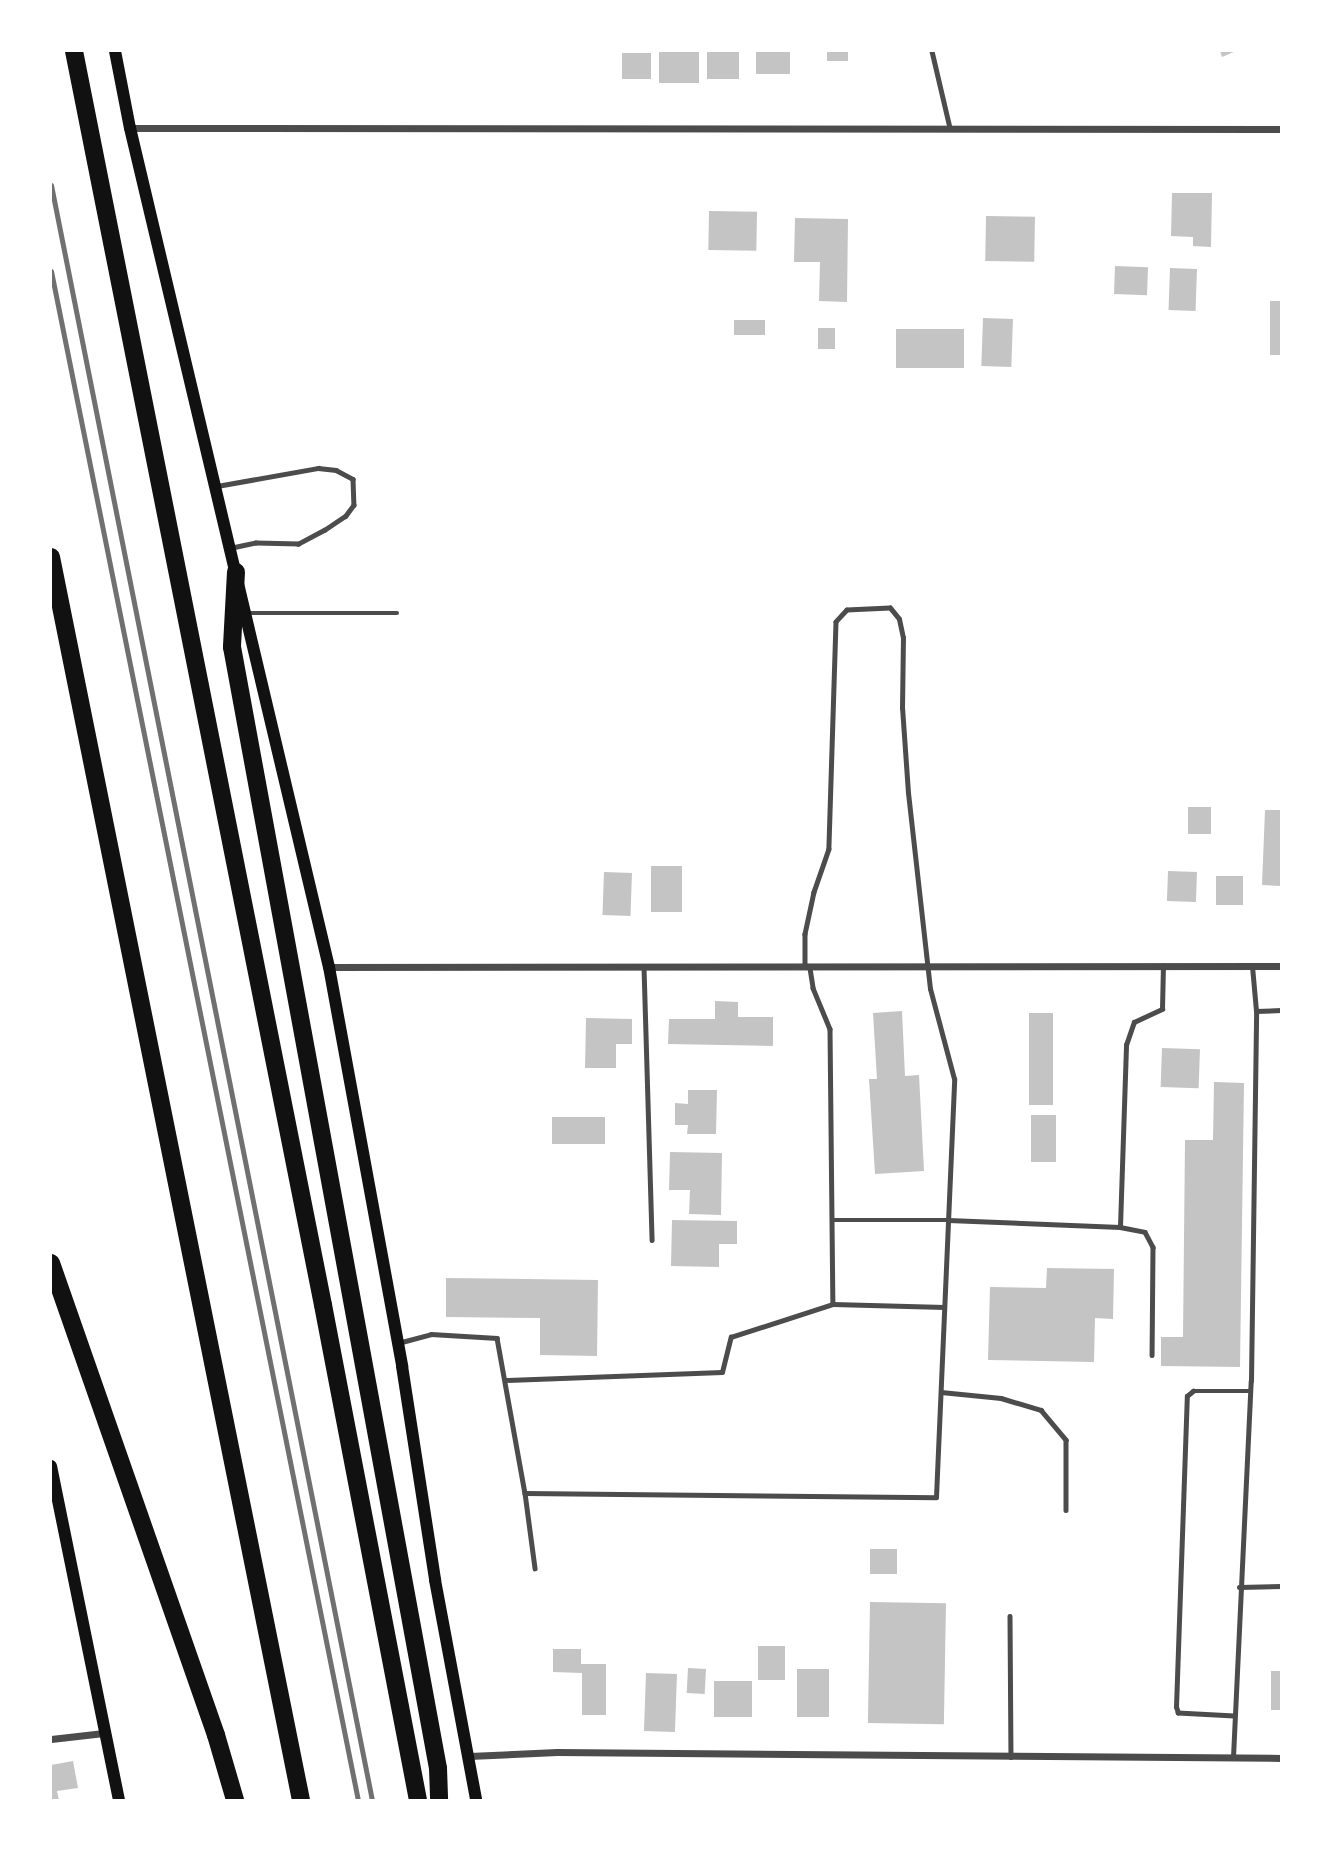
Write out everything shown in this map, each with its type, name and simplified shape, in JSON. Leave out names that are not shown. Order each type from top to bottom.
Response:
[{"type":"highway","points":[[74,51],[326,1318],[418,1800]]},
{"type":"highway","points":[[51,557],[301,1800]]},
{"type":"highway","points":[[236,572],[232,647],[433,1741],[439,1800]]},
{"type":"highway","points":[[51,1263],[216,1735],[235,1800]]},
{"type":"main road","points":[[115,51],[130,128],[329,967],[397,1343],[435,1580],[476,1800]]},
{"type":"main road","points":[[51,1471],[118,1800]]},
{"type":"street","points":[[130,128],[1281,129]]},
{"type":"street","points":[[329,967],[1281,966]]},
{"type":"street","points":[[51,1739],[104,1733]]},
{"type":"street","points":[[469,1756],[557,1752],[1011,1758],[1281,1758]]},
{"type":"lane","points":[[932,51],[950,128]]},
{"type":"lane","points":[[216,487],[318,468],[337,470],[353,480],[354,506],[325,530],[299,544],[252,544],[230,548]]},
{"type":"lane","points":[[525,1493],[936,1497],[954,1079],[930,989],[930,967],[908,793],[902,708],[903,638],[899,619],[890,608],[847,610],[836,622],[829,849],[814,892],[805,934],[807,968],[830,1029],[833,1304]]},
{"type":"lane","points":[[246,613],[397,613]]},
{"type":"lane","points":[[1120,1227],[1126,1045],[1134,1022],[1162,1009],[1163,966]]},
{"type":"lane","points":[[1233,1758],[1239,1587],[1251,1391],[1256,1011],[1252,966]]},
{"type":"lane","points":[[645,967],[652,1240]]},
{"type":"lane","points":[[1256,1011],[1281,1010]]},
{"type":"lane","points":[[832,1220],[948,1220],[1120,1227],[1145,1231],[1153,1247],[1152,1355]]},
{"type":"lane","points":[[505,1380],[722,1372],[731,1337],[833,1304],[944,1307]]},
{"type":"lane","points":[[397,1343],[431,1334],[497,1338],[525,1493],[535,1568]]},
{"type":"lane","points":[[1234,1716],[1178,1713],[1176,1707],[1187,1396],[1193,1391],[1251,1391]]},
{"type":"lane","points":[[941,1392],[1001,1398],[1041,1410],[1066,1440],[1066,1510]]},
{"type":"lane","points":[[1239,1587],[1281,1586]]},
{"type":"lane","points":[[1010,1616],[1011,1758]]},
{"type":"building","points":[[659,51],[699,51],[699,83],[659,83]]},
{"type":"building","points":[[707,51],[739,51],[739,79],[707,79]]},
{"type":"building","points":[[756,51],[790,51],[790,74],[756,74]]},
{"type":"building","points":[[827,51],[848,51],[848,61],[827,61]]},
{"type":"building","points":[[1220,51],[1236,51],[1222,57]]},
{"type":"building","points":[[622,53],[651,53],[651,79],[622,79]]},
{"type":"building","points":[[1172,193],[1212,193],[1211,247],[1193,246],[1193,237],[1171,236]]},
{"type":"building","points":[[709,211],[757,212],[756,251],[708,250]]},
{"type":"building","points":[[986,216],[1035,217],[1034,262],[985,261]]},
{"type":"building","points":[[795,218],[848,219],[847,302],[819,301],[820,262],[794,262]]},
{"type":"building","points":[[1115,266],[1148,267],[1147,295],[1114,294]]},
{"type":"building","points":[[1170,268],[1197,269],[1196,311],[1169,310]]},
{"type":"building","points":[[1270,301],[1281,301],[1281,355],[1270,355]]},
{"type":"building","points":[[983,318],[1013,319],[1011,367],[981,366]]},
{"type":"building","points":[[734,320],[765,320],[765,335],[734,335]]},
{"type":"building","points":[[818,328],[835,328],[835,349],[818,349]]},
{"type":"building","points":[[896,329],[964,329],[964,368],[896,368]]},
{"type":"building","points":[[1188,807],[1211,807],[1211,834],[1188,834]]},
{"type":"building","points":[[1265,810],[1281,810],[1281,886],[1262,885]]},
{"type":"building","points":[[651,866],[682,866],[682,912],[651,912]]},
{"type":"building","points":[[1168,871],[1197,872],[1196,902],[1167,901]]},
{"type":"building","points":[[604,872],[632,873],[630,916],[602,915]]},
{"type":"building","points":[[1216,876],[1243,876],[1243,905],[1216,905]]},
{"type":"building","points":[[715,1001],[738,1002],[738,1017],[773,1017],[773,1046],[668,1044],[669,1019],[715,1019]]},
{"type":"building","points":[[902,1011],[905,1076],[919,1075],[924,1171],[875,1174],[869,1079],[877,1079],[873,1013]]},
{"type":"building","points":[[1029,1013],[1053,1013],[1053,1105],[1029,1105]]},
{"type":"building","points":[[586,1018],[632,1019],[632,1044],[616,1044],[616,1068],[585,1068]]},
{"type":"building","points":[[1162,1048],[1200,1049],[1199,1088],[1161,1087]]},
{"type":"building","points":[[1214,1082],[1244,1083],[1240,1367],[1161,1366],[1161,1337],[1183,1337],[1185,1140],[1213,1140]]},
{"type":"building","points":[[688,1090],[717,1090],[716,1134],[687,1134],[688,1125],[675,1125],[675,1103],[688,1104]]},
{"type":"building","points":[[1031,1115],[1056,1115],[1056,1162],[1031,1162]]},
{"type":"building","points":[[552,1117],[605,1117],[605,1144],[552,1144]]},
{"type":"building","points":[[670,1152],[722,1153],[721,1215],[689,1214],[690,1190],[669,1190]]},
{"type":"building","points":[[672,1220],[737,1221],[737,1244],[719,1244],[719,1267],[671,1266]]},
{"type":"building","points":[[1047,1268],[1114,1269],[1113,1319],[1095,1318],[1094,1362],[988,1360],[990,1287],[1046,1288]]},
{"type":"building","points":[[446,1278],[598,1280],[597,1356],[540,1355],[540,1318],[446,1317]]},
{"type":"building","points":[[870,1549],[897,1549],[897,1574],[870,1574]]},
{"type":"building","points":[[870,1602],[946,1603],[944,1724],[868,1723]]},
{"type":"building","points":[[758,1646],[785,1646],[785,1680],[758,1680]]},
{"type":"building","points":[[553,1649],[581,1649],[581,1664],[606,1664],[606,1715],[582,1715],[582,1673],[553,1672]]},
{"type":"building","points":[[688,1668],[706,1669],[705,1694],[687,1693]]},
{"type":"building","points":[[797,1669],[829,1669],[829,1717],[797,1717]]},
{"type":"building","points":[[1271,1671],[1281,1671],[1281,1710],[1271,1710]]},
{"type":"building","points":[[646,1673],[677,1674],[675,1732],[644,1731]]},
{"type":"building","points":[[714,1681],[752,1681],[752,1717],[714,1717]]},
{"type":"building","points":[[73,1761],[78,1788],[57,1791],[59,1800],[51,1800],[51,1765]]},
{"type":"railway","points":[[51,185],[372,1800]]},
{"type":"railway","points":[[51,271],[358,1800]]}]
